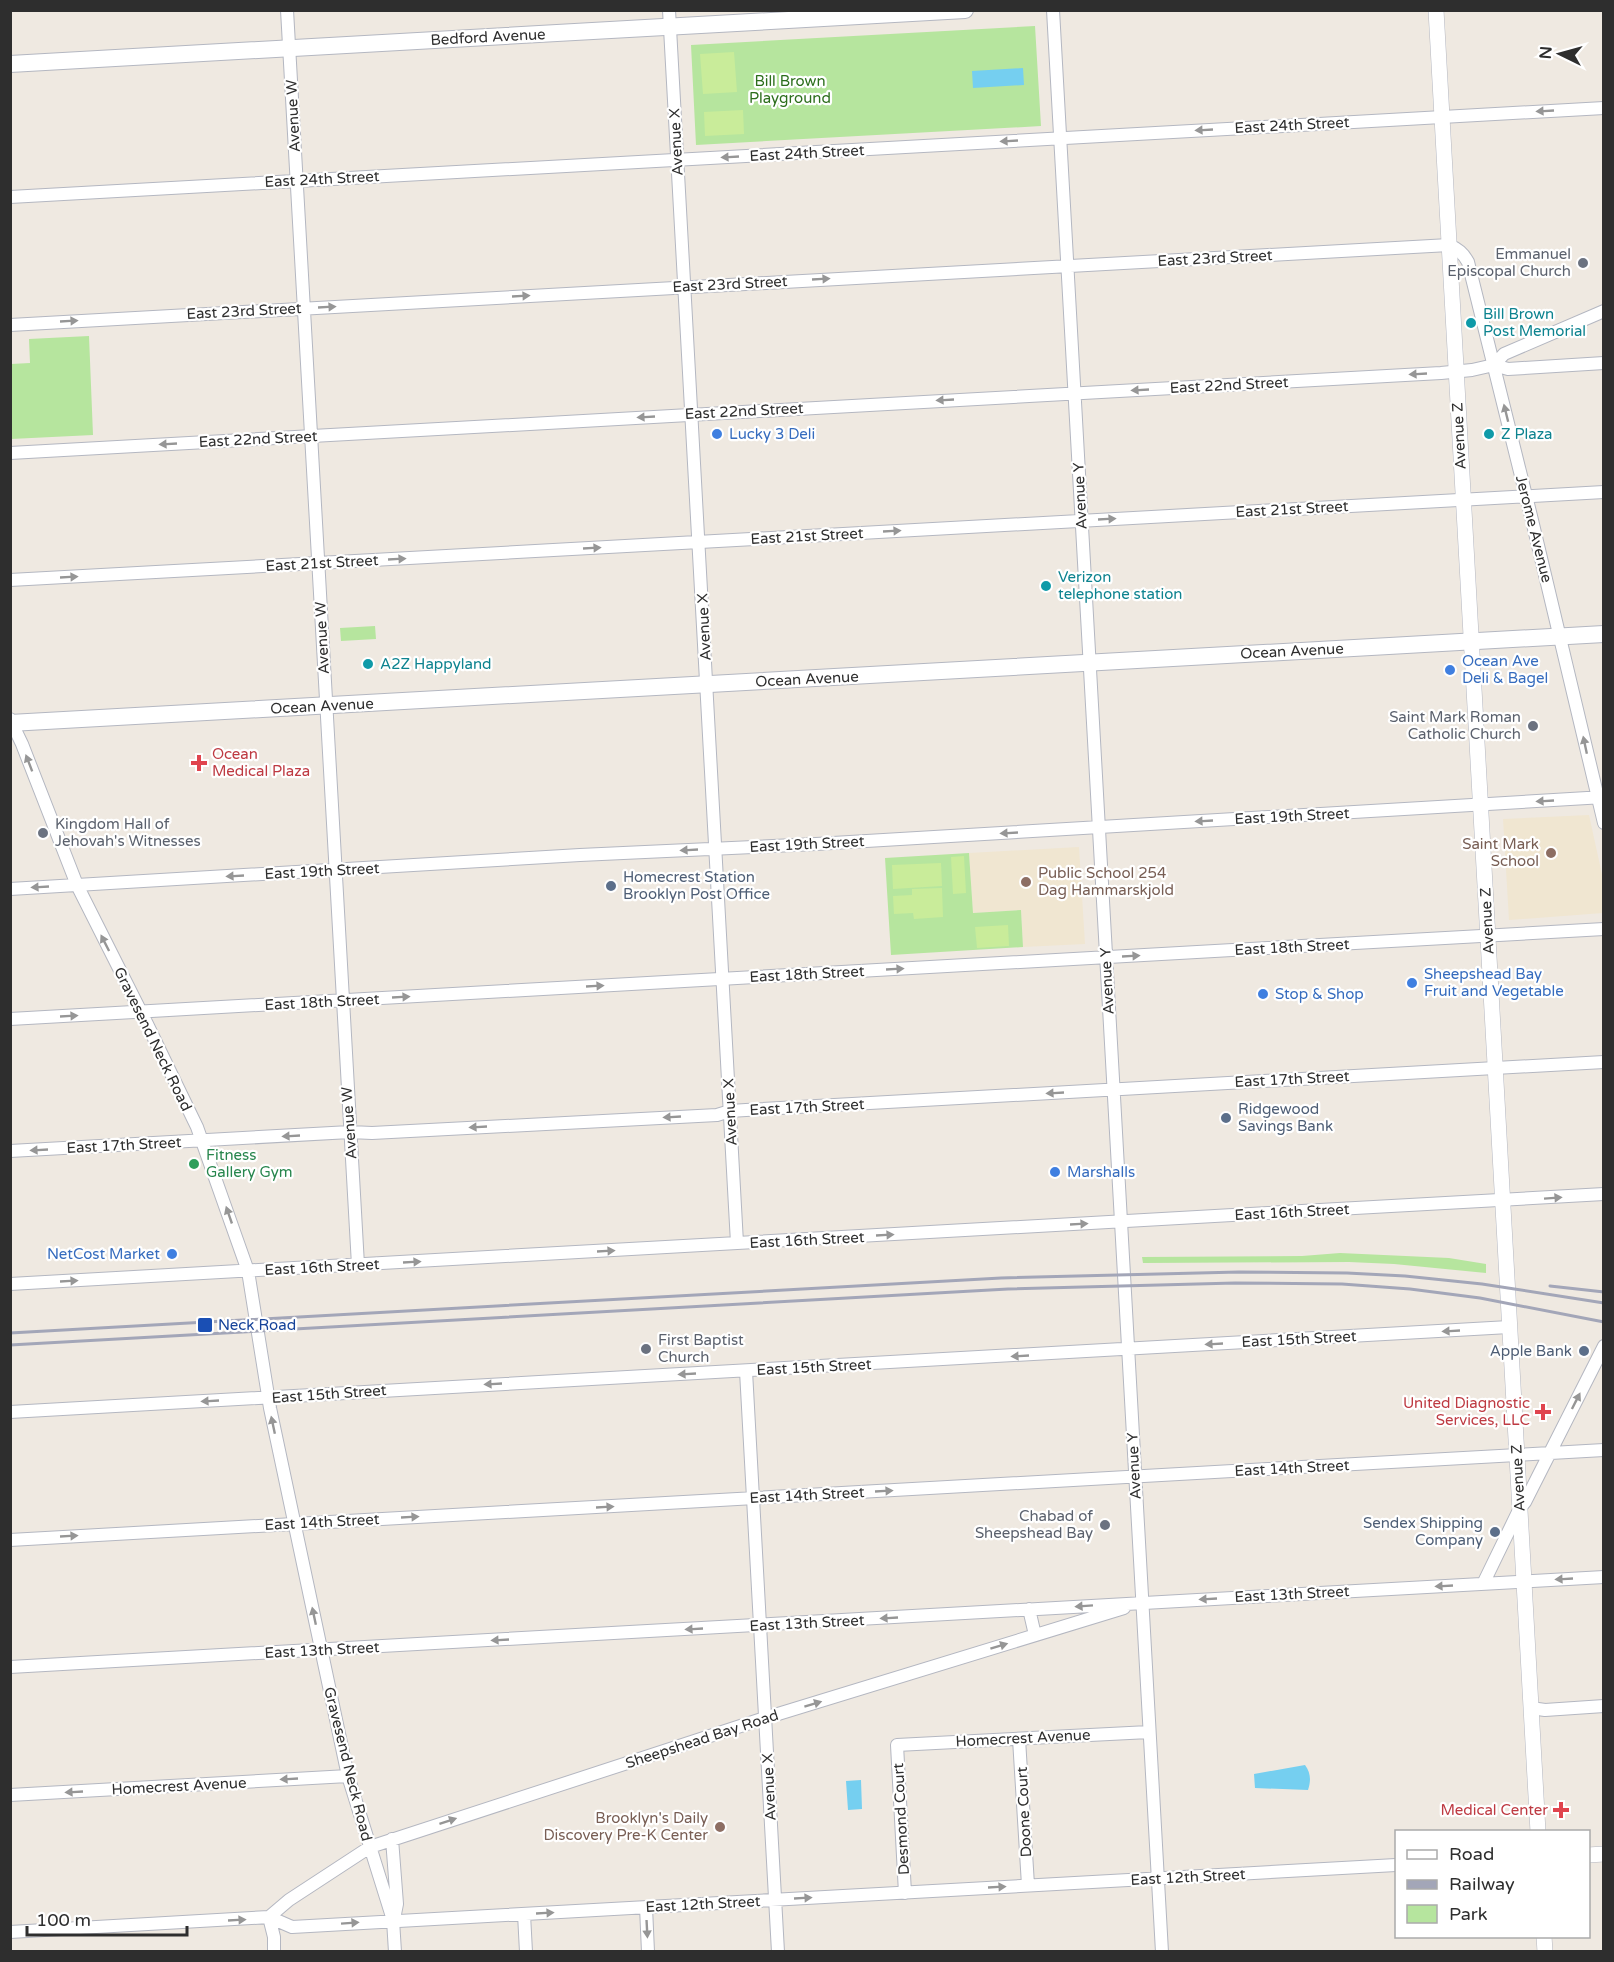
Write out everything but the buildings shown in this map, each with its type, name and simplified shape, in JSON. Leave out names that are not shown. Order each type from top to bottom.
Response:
[{"type":"main road","name":"Bedford Avenue","points":[[10,64],[289,49],[669,19],[965,10]]},
{"type":"main road","name":"Ocean Avenue","points":[[11,721],[1604,634]]},
{"type":"street","name":"Avenue W","points":[[287,10],[358,1265]]},
{"type":"street","name":"Avenue Y","points":[[1053,10],[1162,1952]]},
{"type":"street","name":"Avenue Z","points":[[1436,10],[1538,1830]]},
{"type":"street","name":"Avenue X","points":[[669,19],[737,1243]]},
{"type":"street","name":"East 24th Street","points":[[10,197],[1604,108]]},
{"type":"street","name":"East 23rd Street","points":[[10,325],[1449,245]]},
{"type":"street","name":"Jerome Avenue","points":[[1449,245],[1457,248],[1468,262],[1600,798],[1604,823]]},
{"type":"street","points":[[1604,311],[1504,354],[1494,365],[1508,369],[1604,363]]},
{"type":"street","name":"East 22nd Street","points":[[10,453],[1456,371],[1494,365]]},
{"type":"street","name":"East 21st Street","points":[[10,580],[1604,492]]},
{"type":"street","name":"Gravesend Neck Road","points":[[11,721],[76,885],[202,1141],[248,1270],[268,1397],[294,1524],[348,1776],[370,1847],[289,1900],[269,1917]]},
{"type":"street","name":"East 19th Street","points":[[10,889],[1600,798]]},
{"type":"street","name":"East 18th Street","points":[[10,1019],[1604,929]]},
{"type":"street","name":"East 17th Street","points":[[10,1151],[707,1115],[730,1111],[1604,1062]]},
{"type":"street","name":"East 16th Street","points":[[10,1284],[1604,1194]]},
{"type":"street","name":"East 15th Street","points":[[10,1412],[1509,1327]]},
{"type":"street","points":[[1483,1584],[1604,1346]]},
{"type":"street","name":"Avenue X","points":[[746,1371],[778,1952]]},
{"type":"street","name":"East 14th Street","points":[[10,1540],[1604,1450]]},
{"type":"street","name":"East 13th Street","points":[[10,1667],[1604,1577]]},
{"type":"street","name":"Sheepshead Bay Road","points":[[370,1847],[765,1718],[1142,1602]]},
{"type":"street","points":[[1029,1609],[1035,1635]]},
{"type":"street","points":[[1531,1708],[1545,1710],[1604,1706]]},
{"type":"street","name":"Homecrest Avenue","points":[[897,1745],[1149,1732]]},
{"type":"street","name":"Doone Court","points":[[1019,1739],[1028,1885]]},
{"type":"street","name":"Desmond Court","points":[[897,1745],[905,1893]]},
{"type":"street","name":"Homecrest Avenue","points":[[10,1795],[348,1776]]},
{"type":"street","points":[[392,1839],[397,1904],[393,1920]]},
{"type":"street","points":[[370,1847],[393,1920],[395,1952]]},
{"type":"street","name":"East 12th Street","points":[[10,1932],[269,1917],[292,1927],[1395,1865]]},
{"type":"street","points":[[646,1907],[648,1952]]},
{"type":"street","points":[[524,1914],[526,1952]]},
{"type":"street","points":[[269,1917],[274,1936],[274,1952]]},
{"type":"shaded area","name":"Saint Mark School","points":[[1589,815],[1603,879],[1603,913],[1509,920],[1503,819]]},
{"type":"shaded area","name":"Public School 254 Dag Hammarskjold","points":[[1079,847],[1085,944],[1023,947],[1021,910],[973,913],[969,853]]},
{"type":"green space","name":"Bill Brown Playground","points":[[1035,26],[1041,126],[696,145],[691,45]]},
{"type":"green space","points":[[734,52],[737,92],[703,94],[700,54]]},
{"type":"green space","points":[[743,110],[744,134],[705,136],[704,112]]},
{"type":"green space","points":[[89,336],[93,435],[11,439],[11,364],[30,363],[29,339]]},
{"type":"green space","points":[[375,626],[376,639],[341,641],[340,628]]},
{"type":"green space","points":[[969,853],[973,913],[1021,910],[1023,947],[891,955],[885,858]]},
{"type":"green space","points":[[964,856],[966,893],[953,894],[951,857]]},
{"type":"green space","points":[[941,863],[942,886],[893,889],[892,865]]},
{"type":"green space","points":[[942,888],[943,917],[914,919],[913,913],[894,914],[893,896],[912,895],[912,889]]},
{"type":"green space","points":[[1008,925],[1009,946],[977,948],[975,927]]},
{"type":"green space","points":[[1340,1253],[1449,1258],[1486,1264],[1486,1273],[1349,1262],[1143,1263],[1142,1257],[1302,1256]]},
{"type":"water","points":[[1023,68],[1024,85],[973,88],[972,71]]},
{"type":"water","points":[[1305,1765],[1310,1777],[1308,1790],[1255,1788],[1254,1774]]},
{"type":"water","points":[[861,1780],[862,1809],[848,1810],[846,1781]]},
{"type":"railway","points":[[10,1333],[1001,1278],[1239,1272],[1405,1276],[1482,1284],[1604,1303]]},
{"type":"railway","points":[[10,1345],[1008,1289],[1235,1283],[1342,1284],[1410,1289],[1480,1298],[1604,1322]]},
{"type":"railway","points":[[1550,1286],[1604,1292]]},
{"type":"place","name":"Emmanuel Episcopal Church","points":[[1583,263]]},
{"type":"place","name":"Bill Brown Post Memorial","points":[[1471,323]]},
{"type":"place","name":"Lucky 3 Deli","points":[[717,434]]},
{"type":"place","name":"Z Plaza","points":[[1489,434]]},
{"type":"place","name":"Verizon telephone station","points":[[1046,586]]},
{"type":"place","name":"A2Z Happyland","points":[[368,664]]},
{"type":"place","name":"Ocean Ave Deli & Bagel","points":[[1450,670]]},
{"type":"place","name":"Saint Mark Roman Catholic Church","points":[[1533,726]]},
{"type":"place","name":"Ocean Medical Plaza","points":[[199,763]]},
{"type":"place","name":"Kingdom Hall of Jehovah's Witnesses","points":[[43,833]]},
{"type":"place","name":"Saint Mark School","points":[[1551,853]]},
{"type":"place","name":"Public School 254 Dag Hammarskjold","points":[[1026,882]]},
{"type":"place","name":"Homecrest Station Brooklyn Post Office","points":[[611,886]]},
{"type":"place","name":"Sheepshead Bay Fruit and Vegetable","points":[[1412,983]]},
{"type":"place","name":"Stop & Shop","points":[[1263,994]]},
{"type":"place","name":"Ridgewood Savings Bank","points":[[1226,1118]]},
{"type":"place","name":"Fitness Gallery Gym","points":[[194,1164]]},
{"type":"place","name":"Marshalls","points":[[1055,1172]]},
{"type":"place","name":"NetCost Market","points":[[172,1254]]},
{"type":"place","name":"Neck Road","points":[[205,1325]]},
{"type":"place","name":"First Baptist Church","points":[[646,1349]]},
{"type":"place","name":"Apple Bank","points":[[1584,1351]]},
{"type":"place","name":"United Diagnostic Services, LLC","points":[[1543,1412]]},
{"type":"place","name":"Chabad of Sheepshead Bay","points":[[1105,1525]]},
{"type":"place","name":"Sendex Shipping Company","points":[[1495,1532]]},
{"type":"place","name":"Medical Center","points":[[1561,1810]]},
{"type":"place","name":"Brooklyn's Daily Discovery Pre-K Center","points":[[720,1827]]}]
